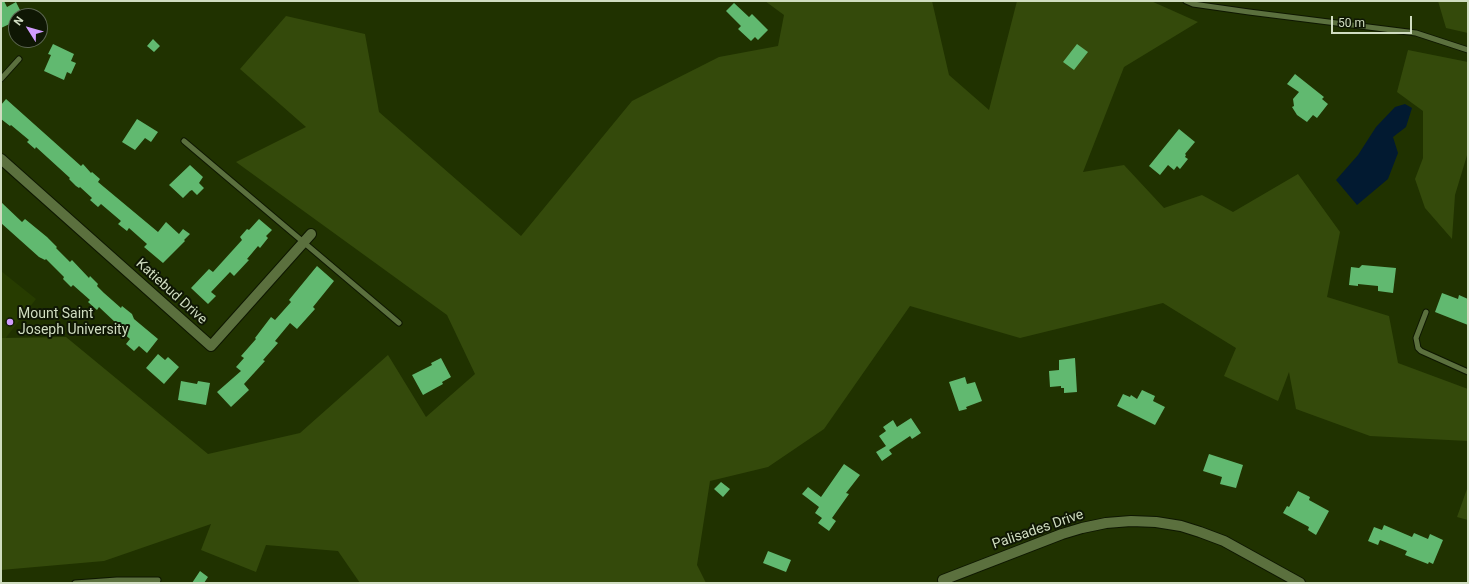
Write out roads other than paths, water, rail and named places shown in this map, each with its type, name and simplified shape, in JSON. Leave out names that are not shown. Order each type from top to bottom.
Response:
[{"type":"street","name":"Katiebud Drive","points":[[1,158],[210,346],[307,238]]},
{"type":"street","name":"Palisades Drive","points":[[943,580],[1062,534],[1106,523],[1131,521],[1156,522],[1181,526],[1200,532],[1224,541],[1300,583]]},
{"type":"lane","points":[[1186,1],[1193,4],[1283,17],[1416,33],[1468,50]]},
{"type":"lane","points":[[1,79],[19,59]]},
{"type":"lane","points":[[184,141],[307,238],[399,323]]},
{"type":"lane","points":[[1426,312],[1416,338],[1418,348],[1421,351],[1468,372]]},
{"type":"lane","points":[[75,583],[118,580],[158,580]]},
{"type":"water","points":[[1405,104],[1412,108],[1406,127],[1393,137],[1398,153],[1388,179],[1357,205],[1336,180],[1358,155],[1376,127],[1395,107]]},
{"type":"place","name":"Mount Saint Joseph University","points":[[10,322]]}]
